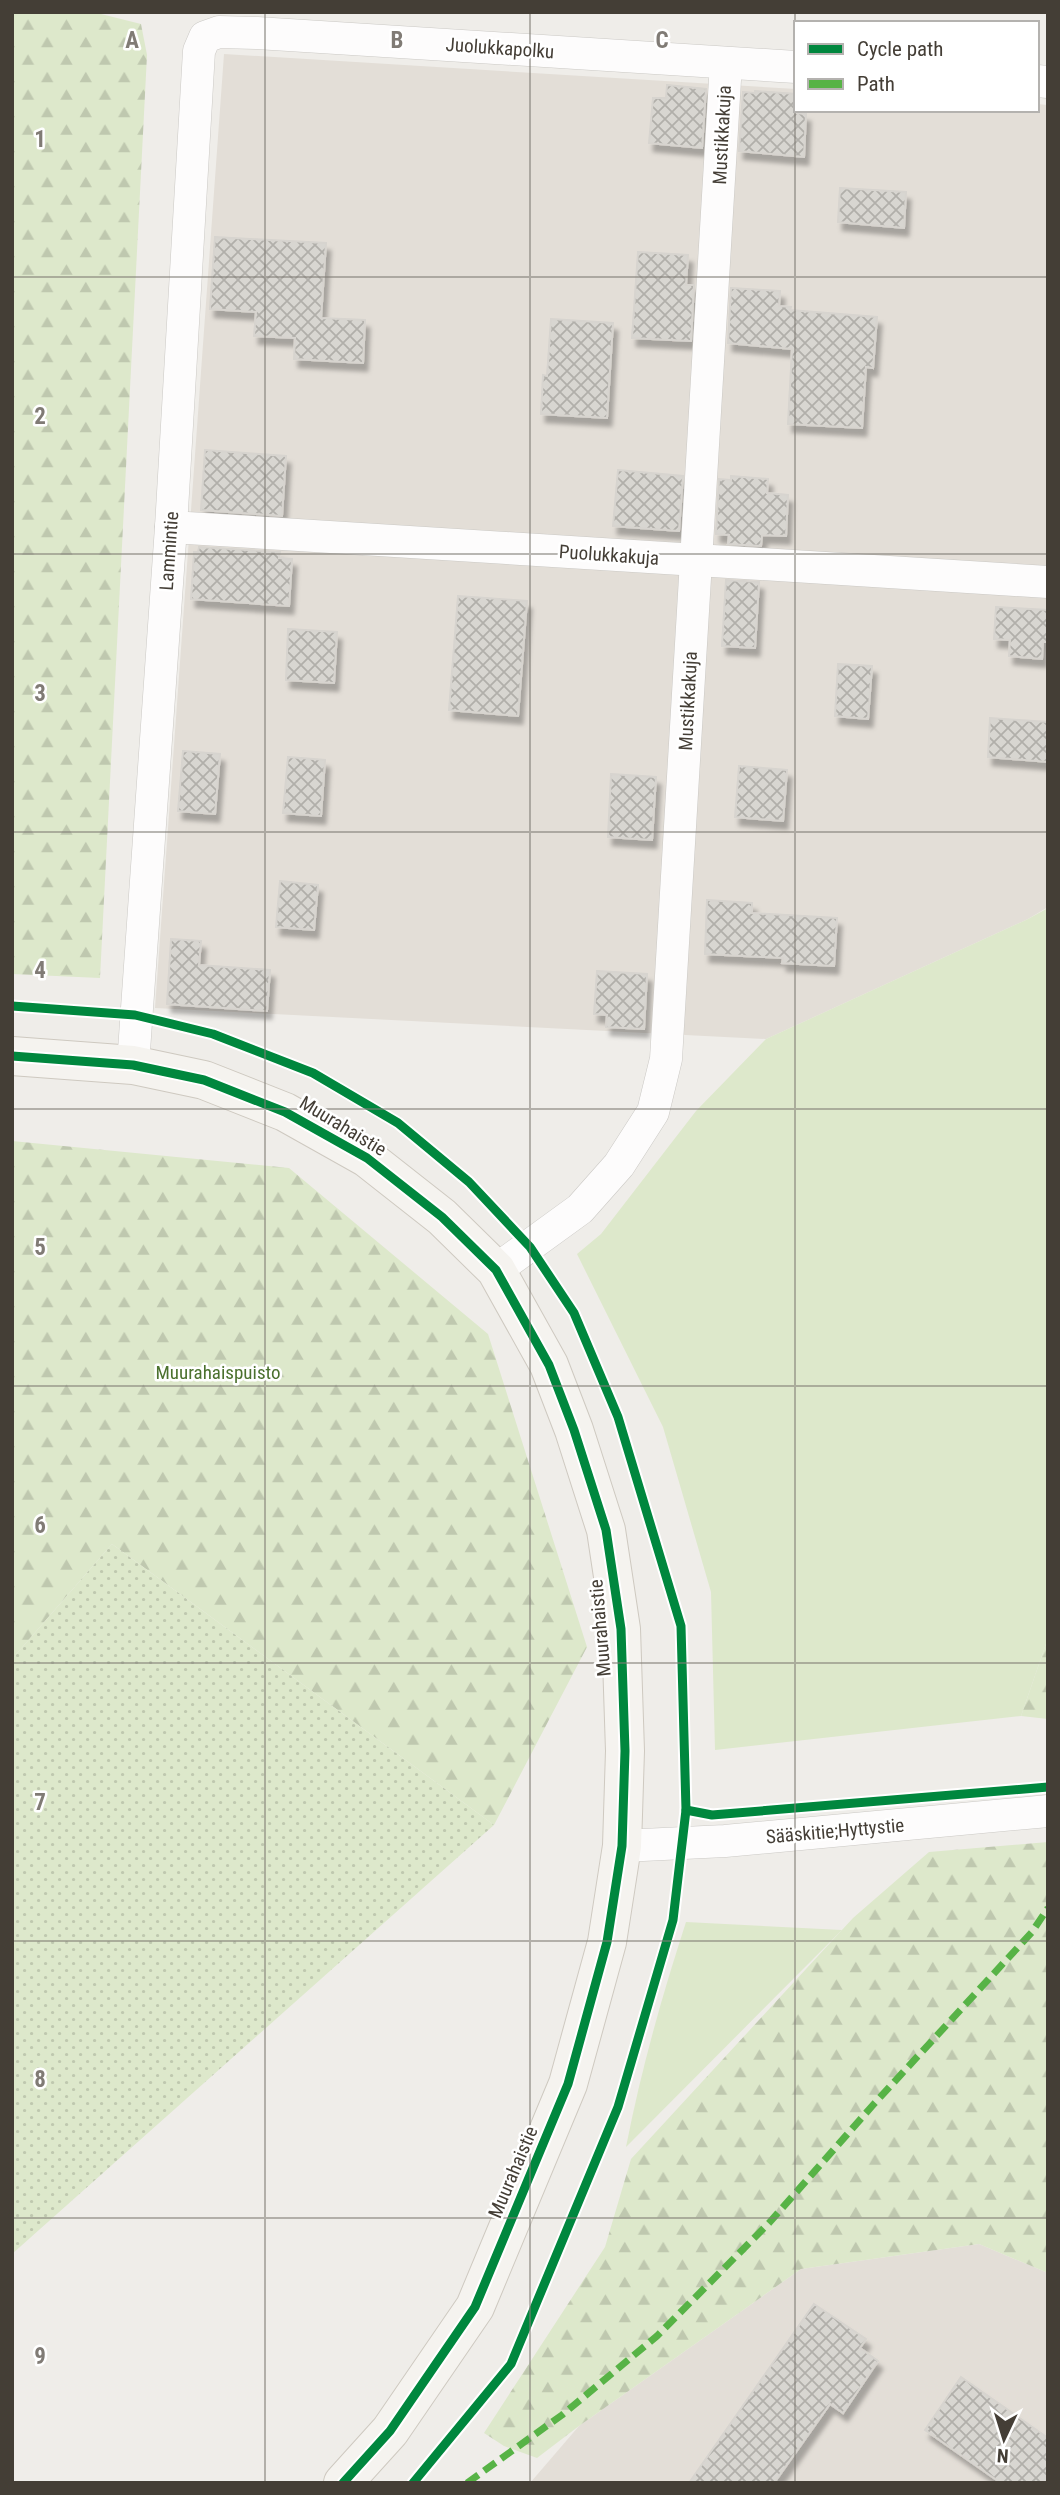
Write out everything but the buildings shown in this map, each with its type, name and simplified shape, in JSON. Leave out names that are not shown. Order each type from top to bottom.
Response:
[{"type":"street","name":"Juolukkapolku","points":[[205,37],[219,32],[257,33],[794,67]]},
{"type":"street","name":"Lammintie","points":[[133,1065],[171,527],[199,51],[205,37]]},
{"type":"street","name":"Mustikkakuja","points":[[496,1270],[580,1209],[620,1165],[653,1112],[666,1059],[726,62]]},
{"type":"street","name":"Puolukkakuja","points":[[171,527],[1048,582]]},
{"type":"street","name":"Muurahaistie","points":[[12,1056],[133,1065],[204,1080],[285,1112],[368,1158],[442,1217],[496,1270],[549,1365],[574,1430],[606,1530],[621,1629],[625,1751],[622,1846],[607,1942],[568,2084],[475,2307],[390,2431],[343,2483]]},
{"type":"street","name":"Sääskitie;Hyttystie","points":[[622,1846],[725,1841],[1048,1811]]},
{"type":"shaded area","points":[[224,54],[794,89],[794,112],[1039,112],[1039,104],[1048,105],[1048,907],[1028,919],[766,1039],[155,1008]]},
{"type":"shaded area","points":[[979,2244],[1048,2273],[1048,2483],[530,2483],[579,2426],[801,2269]]},
{"type":"green space","points":[[12,12],[93,12],[141,24],[147,55],[100,978],[12,974]]},
{"type":"green space","points":[[1048,908],[1048,1638],[1021,1716],[715,1750],[711,1592],[663,1427],[577,1254],[601,1234],[696,1111],[766,1039]]},
{"type":"green space","name":"Muurahaispuisto","points":[[12,1141],[289,1168],[488,1334],[587,1647],[494,1825],[112,1544],[12,1659]]},
{"type":"green space","points":[[112,1544],[494,1825],[12,2254],[12,1659]]},
{"type":"green space","points":[[1048,1638],[1048,1719],[1021,1716]]},
{"type":"green space","points":[[1048,1842],[1048,2273],[979,2244],[801,2269],[537,2458],[504,2446],[484,2433],[605,2247],[631,2159],[853,1918],[929,1852]]},
{"type":"green space","points":[[686,1922],[842,1930],[626,2147],[653,2033]]},
{"type":"marked path","points":[[467,2483],[562,2415],[657,2336],[769,2223],[1032,1932],[1048,1908]]},
{"type":"cycle path","points":[[12,1006],[135,1015],[213,1034],[313,1073],[398,1123],[469,1182],[530,1247],[574,1313],[618,1417],[681,1626],[686,1810],[673,1920],[618,2107],[511,2364],[413,2483]]},
{"type":"cycle path","points":[[12,1056],[133,1065],[204,1080],[285,1112],[367,1158],[442,1217],[496,1270],[549,1365],[574,1430],[606,1530],[621,1629],[625,1751],[622,1846],[607,1942],[568,2084],[475,2307],[390,2431],[343,2483]]},
{"type":"cycle path","points":[[686,1810],[712,1815],[1048,1787]]}]
